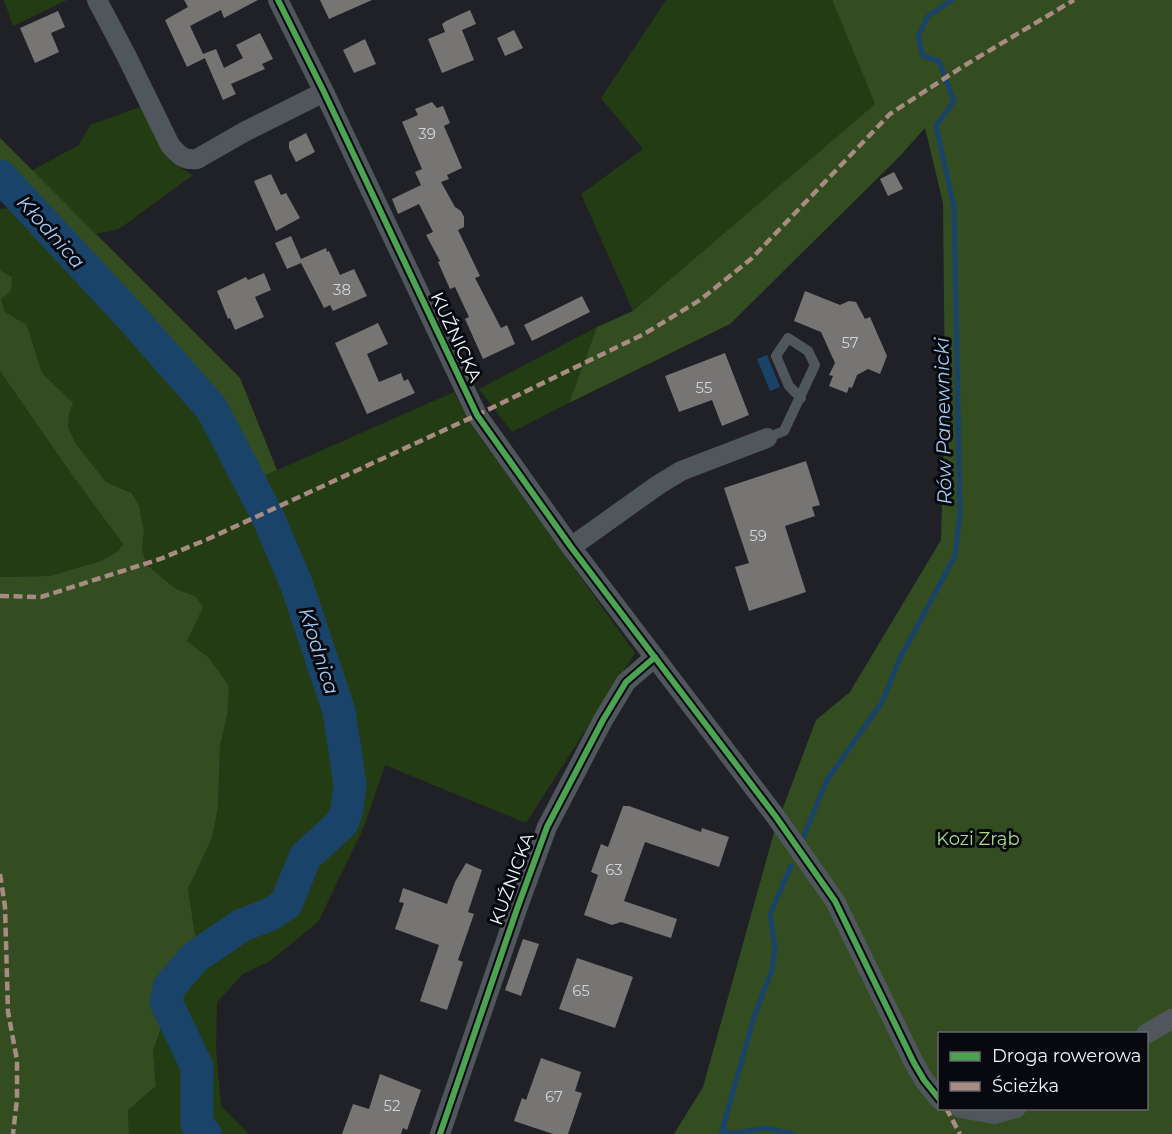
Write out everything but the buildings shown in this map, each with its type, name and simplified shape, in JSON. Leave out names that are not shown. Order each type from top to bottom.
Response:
[{"type":"street","points":[[97,0],[170,145],[180,157],[196,159],[324,92]]},
{"type":"street","name":"KUŹNICKA","points":[[278,0],[477,415],[835,901],[914,1063],[938,1099]]},
{"type":"street","points":[[572,547],[658,484],[681,471],[767,438]]},
{"type":"street","name":"KUŹNICKA","points":[[440,1134],[547,827],[603,720],[626,682],[655,657]]},
{"type":"street","points":[[1148,1033],[1172,1019]]},
{"type":"street","points":[[971,1110],[994,1114],[1009,1110]]},
{"type":"lane","points":[[767,438],[784,431],[801,398],[815,365],[808,351],[788,338],[776,356],[789,386],[801,398]]},
{"type":"green space","points":[[4,0],[67,0],[13,26]]},
{"type":"green space","points":[[666,0],[832,0],[875,104],[633,311],[581,194],[643,149],[601,98]]},
{"type":"green space","name":"Kozi Zrąb","points":[[832,0],[1172,0],[1172,1134],[674,1134],[703,1087],[775,829],[816,720],[850,692],[941,540],[945,396],[943,203],[925,128],[899,157],[730,324],[569,403],[597,327],[633,311],[875,104]]},
{"type":"green space","points":[[143,106],[170,161],[193,175],[119,229],[96,234],[31,171],[79,145],[90,125]]},
{"type":"green space","points":[[0,138],[240,378],[277,470],[257,479],[223,411],[174,353],[0,169]]},
{"type":"green space","points":[[13,198],[168,364],[199,403],[230,455],[272,538],[326,690],[336,749],[343,768],[344,785],[341,808],[329,826],[301,855],[284,895],[276,903],[236,921],[197,948],[188,889],[212,838],[218,808],[220,746],[227,716],[208,657],[187,641],[195,596],[176,589],[147,565],[142,549],[144,532],[133,493],[106,482],[76,444],[68,427],[69,414],[57,387],[42,373],[27,325],[5,312],[1,299],[12,277],[0,270],[0,209],[10,208]]},
{"type":"green space","points":[[0,270],[12,277],[11,291],[1,299],[5,312],[27,325],[42,373],[73,403],[68,427],[76,444],[106,482],[132,493],[139,506],[144,532],[142,549],[147,565],[176,589],[195,596],[203,607],[187,641],[208,657],[229,686],[227,716],[220,746],[218,808],[212,838],[188,889],[197,948],[164,979],[158,997],[165,1017],[153,1051],[156,1086],[128,1110],[129,1134],[0,1134],[0,577],[49,576],[101,561],[118,551],[123,544],[0,371]]},
{"type":"green space","points":[[597,327],[569,403],[512,432],[479,389]]},
{"type":"green space","points":[[0,371],[123,544],[118,551],[101,561],[49,576],[0,577]]},
{"type":"green space","points":[[454,392],[472,426],[635,653],[526,823],[385,765],[364,827],[318,922],[270,961],[243,974],[217,1002],[216,1049],[221,1106],[249,1134],[216,1134],[203,1117],[206,1067],[172,1006],[178,980],[246,931],[286,914],[298,899],[313,857],[351,821],[356,780],[343,712],[324,645],[292,554],[257,479]]},
{"type":"green space","points":[[165,1017],[182,1042],[191,1064],[189,1119],[196,1134],[129,1134],[128,1110],[156,1086],[153,1051]]},
{"type":"water","points":[[767,355],[780,387],[770,391],[757,359]]},
{"type":"waterway","name":"Rów Panewnicki","points":[[802,840],[827,780],[882,702],[900,658],[955,556],[960,514],[954,207],[936,126],[954,101],[939,61],[923,56],[918,36],[928,16],[952,0]]},
{"type":"waterway","name":"Kłodnica","points":[[0,176],[132,318],[212,409],[268,517],[296,583],[339,711],[350,785],[347,810],[342,823],[305,857],[286,904],[269,915],[242,925],[195,957],[169,987],[166,1002],[197,1067],[197,1124],[205,1134]]},
{"type":"waterway","name":"Rów Panewnicki","points":[[721,1134],[755,1014],[772,970],[775,947],[770,914],[791,866]]},
{"type":"waterway","points":[[723,1127],[730,1134],[765,1128],[793,1134]]},
{"type":"marked path","points":[[0,596],[41,597],[160,559],[477,415],[644,334],[700,300],[751,259],[890,114],[962,67],[1074,0]]},
{"type":"marked path","points":[[0,874],[5,907],[8,1012],[17,1060],[17,1099],[13,1134]]},
{"type":"marked path","points":[[947,1110],[960,1134]]},
{"type":"cycle path","points":[[278,0],[477,415],[571,547],[776,817],[835,901],[914,1063],[938,1098]]},
{"type":"cycle path","points":[[440,1134],[547,827],[603,720],[626,682],[655,657]]}]
